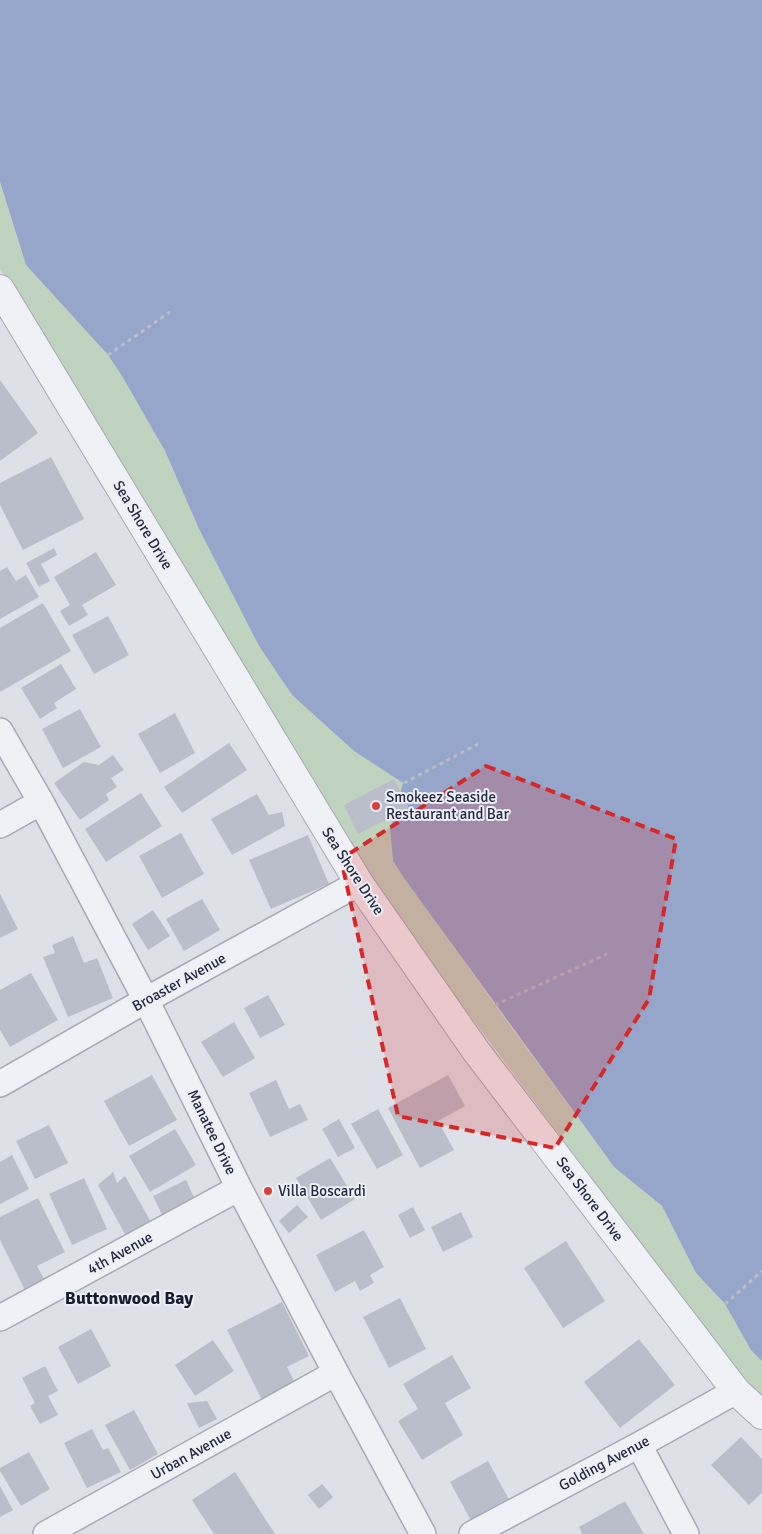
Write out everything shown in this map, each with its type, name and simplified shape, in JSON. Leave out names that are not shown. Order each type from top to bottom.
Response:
[{"type":"street","name":"Sea Shore Drive","points":[[0,289],[359,883],[476,1051],[736,1391],[762,1415]]},
{"type":"street","name":"Manatee Drive","points":[[0,731],[41,802],[146,1000],[240,1188],[336,1373],[423,1534]]},
{"type":"street","points":[[0,825],[41,802]]},
{"type":"street","name":"Broaster Avenue","points":[[0,1084],[146,1000],[359,883]]},
{"type":"street","name":"4th Avenue","points":[[0,1318],[240,1188]]},
{"type":"street","name":"Urban Avenue","points":[[46,1534],[336,1373]]},
{"type":"street","name":"Golding Avenue","points":[[472,1534],[736,1391]]},
{"type":"street","points":[[639,1445],[686,1534]]},
{"type":"path","points":[[108,355],[170,312]]},
{"type":"path","points":[[404,783],[478,744]]},
{"type":"path","points":[[495,1005],[607,954]]},
{"type":"path","points":[[725,1304],[762,1271]]},
{"type":"highlighted area","points":[[486,766],[676,839],[649,999],[555,1148],[398,1116],[341,859]]},
{"type":"green space","points":[[0,182],[26,265],[108,355],[122,376],[165,451],[199,529],[259,646],[292,695],[354,751],[404,783],[390,829],[393,861],[495,1005],[614,1167],[662,1206],[696,1273],[725,1304],[751,1349],[762,1361],[762,1397],[742,1380],[366,876],[0,269]]},
{"type":"water","points":[[0,0],[762,0],[762,1361],[751,1350],[725,1304],[696,1273],[662,1206],[614,1167],[404,878],[393,861],[390,829],[403,783],[354,751],[292,695],[259,646],[199,529],[165,451],[122,376],[108,355],[26,265],[0,182]]},
{"type":"building","points":[[0,380],[38,433],[0,461]]},
{"type":"building","points":[[51,457],[84,519],[23,550],[0,505],[0,483]]},
{"type":"building","points":[[54,548],[57,555],[41,564],[50,581],[39,587],[26,563]]},
{"type":"building","points":[[96,552],[116,585],[82,605],[88,615],[69,626],[60,611],[70,605],[54,577]]},
{"type":"building","points":[[7,567],[16,581],[26,575],[39,597],[0,619],[0,571]]},
{"type":"building","points":[[43,603],[71,651],[0,692],[0,628]]},
{"type":"building","points":[[108,616],[129,655],[94,674],[72,635]]},
{"type":"building","points":[[61,664],[76,689],[54,703],[57,708],[40,719],[21,688]]},
{"type":"building","points":[[80,709],[101,747],[63,768],[42,729]]},
{"type":"building","points":[[175,713],[195,753],[160,773],[138,734]]},
{"type":"building","points":[[229,743],[247,770],[182,813],[164,787]]},
{"type":"building","points":[[113,755],[124,770],[111,778],[117,787],[106,794],[109,800],[80,820],[54,783],[84,762],[99,765]]},
{"type":"building","name":"Smokeez Seaside Restaurant and Bar","points":[[394,779],[409,808],[358,834],[344,805]]},
{"type":"building","points":[[141,793],[162,826],[106,862],[85,829]]},
{"type":"building","points":[[257,794],[269,815],[282,812],[285,826],[232,855],[211,819]]},
{"type":"building","points":[[181,833],[204,874],[162,898],[139,856]]},
{"type":"building","points":[[308,835],[329,884],[271,909],[249,860]]},
{"type":"building","points":[[0,894],[18,929],[0,938]]},
{"type":"building","points":[[202,899],[220,930],[184,951],[166,919]]},
{"type":"building","points":[[153,910],[170,936],[148,950],[132,924]]},
{"type":"building","points":[[73,936],[84,963],[97,958],[113,998],[68,1017],[43,957],[55,953],[52,945]]},
{"type":"building","points":[[31,973],[58,1020],[10,1047],[0,1030],[0,990]]},
{"type":"building","points":[[268,995],[285,1025],[260,1038],[244,1008]]},
{"type":"building","points":[[234,1022],[255,1058],[223,1077],[201,1042]]},
{"type":"building","points":[[152,1075],[177,1120],[129,1146],[104,1101]]},
{"type":"building","points":[[448,1075],[465,1106],[438,1121],[454,1150],[420,1168],[388,1108]]},
{"type":"building","points":[[276,1080],[289,1109],[300,1104],[308,1120],[270,1137],[249,1093]]},
{"type":"building","points":[[378,1109],[403,1155],[377,1169],[351,1124]]},
{"type":"building","points":[[339,1119],[355,1148],[338,1157],[322,1129]]},
{"type":"building","points":[[49,1125],[68,1163],[35,1179],[16,1141]]},
{"type":"building","points":[[175,1129],[196,1165],[150,1192],[129,1156]]},
{"type":"building","points":[[12,1155],[29,1189],[0,1204],[0,1162]]},
{"type":"building","points":[[330,1158],[355,1199],[321,1220],[296,1178]]},
{"type":"building","points":[[113,1172],[117,1183],[125,1176],[151,1222],[126,1236],[98,1185]]},
{"type":"building","points":[[84,1178],[107,1229],[72,1245],[49,1194]]},
{"type":"building","points":[[186,1180],[198,1206],[165,1221],[153,1196]]},
{"type":"building","points":[[38,1198],[65,1252],[37,1266],[49,1288],[29,1298],[0,1240],[0,1217]]},
{"type":"building","points":[[297,1205],[308,1217],[289,1233],[279,1221]]},
{"type":"building","points":[[413,1207],[425,1230],[410,1238],[398,1215]]},
{"type":"building","points":[[461,1212],[473,1237],[443,1252],[431,1227]]},
{"type":"building","points":[[364,1230],[384,1267],[370,1275],[374,1283],[360,1291],[355,1281],[335,1292],[316,1255]]},
{"type":"building","points":[[566,1241],[605,1301],[563,1328],[524,1268]]},
{"type":"building","points":[[400,1298],[426,1349],[389,1368],[363,1317]]},
{"type":"building","points":[[282,1302],[309,1356],[287,1367],[297,1387],[264,1404],[227,1330]]},
{"type":"building","points":[[91,1329],[111,1366],[78,1384],[58,1347]]},
{"type":"building","points":[[639,1339],[675,1385],[620,1428],[584,1382]]},
{"type":"building","points":[[213,1340],[234,1371],[195,1396],[175,1365]]},
{"type":"building","points":[[452,1355],[471,1388],[445,1403],[463,1435],[422,1460],[398,1421],[418,1409],[403,1384]]},
{"type":"building","points":[[45,1366],[58,1391],[48,1396],[58,1415],[40,1424],[30,1406],[35,1403],[22,1378]]},
{"type":"building","points":[[207,1401],[217,1419],[199,1428],[187,1403]]},
{"type":"building","points":[[134,1410],[158,1454],[130,1470],[105,1425]]},
{"type":"building","points":[[92,1429],[103,1450],[108,1448],[121,1472],[87,1488],[64,1443]]},
{"type":"building","points":[[741,1437],[762,1459],[762,1493],[749,1505],[711,1465]]},
{"type":"building","points":[[29,1452],[50,1489],[21,1506],[0,1468]]},
{"type":"building","points":[[488,1461],[511,1503],[473,1524],[450,1482]]},
{"type":"building","points":[[235,1472],[275,1534],[214,1534],[192,1500]]},
{"type":"building","points":[[322,1484],[333,1497],[319,1509],[308,1495]]},
{"type":"building","points":[[0,1486],[13,1510],[0,1517]]},
{"type":"building","points":[[625,1501],[644,1534],[582,1534],[579,1527]]},
{"type":"place","name":"Smokeez Seaside Restaurant and Bar","points":[[376,806]]},
{"type":"place","name":"Villa Boscardi","points":[[268,1191]]},
{"type":"district","name":"Buttonwood Bay","points":[[129,1298]]}]
